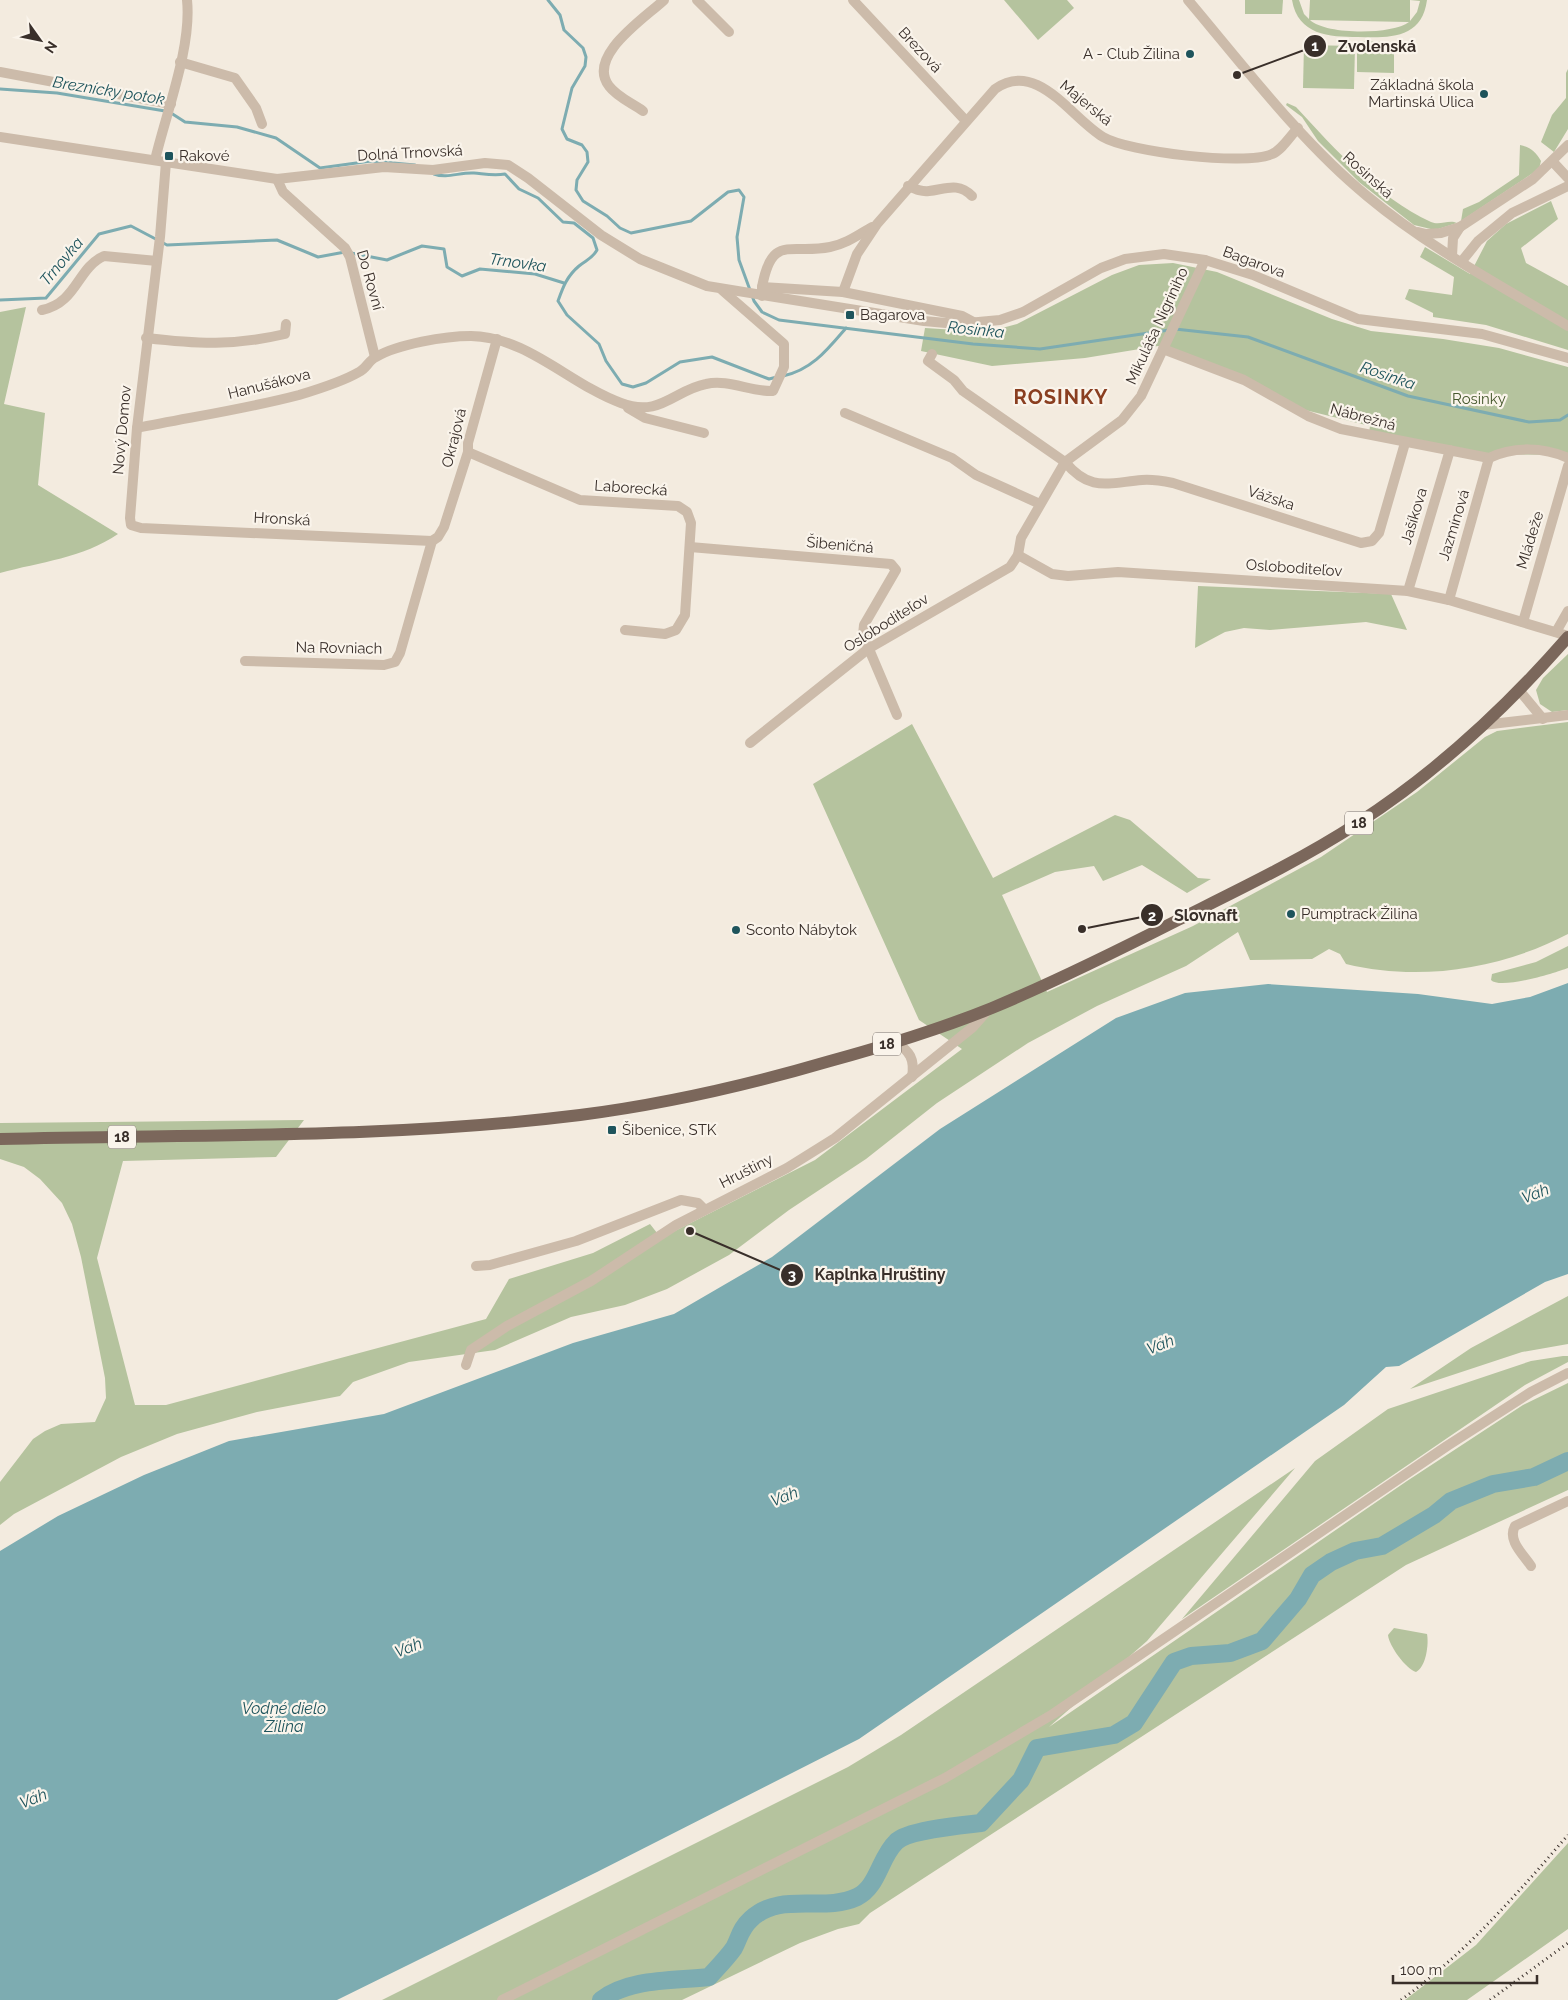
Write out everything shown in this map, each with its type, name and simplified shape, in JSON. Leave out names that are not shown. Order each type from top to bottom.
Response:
[{"type":"main road","name":"18","points":[[0,1139],[373,1132],[537,1120],[703,1094],[783,1075],[895,1042],[989,1009],[1134,942],[1296,860],[1355,825],[1389,802],[1483,725],[1519,690],[1564,637]]},
{"type":"street","points":[[155,160],[180,62],[188,12],[187,0]]},
{"type":"street","points":[[643,111],[616,94],[608,85],[603,67],[612,47],[664,0]]},
{"type":"street","points":[[697,0],[729,32]]},
{"type":"street","name":"Brezová","points":[[853,0],[966,121]]},
{"type":"street","name":"Rosinská","points":[[1188,0],[1298,128],[1365,195],[1412,230],[1452,256],[1568,326]]},
{"type":"street","points":[[180,62],[234,78],[256,108],[262,124]]},
{"type":"street","points":[[0,72],[169,109]]},
{"type":"street","name":"Majerská","points":[[843,292],[857,254],[877,224],[994,89],[1010,81],[1024,80],[1035,84],[1055,96],[1103,137],[1118,144],[1143,149],[1219,158],[1266,156],[1274,154],[1298,128]]},
{"type":"street","name":"Dolná Trnovská","points":[[0,138],[276,179],[384,167],[433,170],[485,163],[508,165],[528,178],[601,235],[640,259],[707,286],[722,290],[761,293]]},
{"type":"street","points":[[1452,256],[1453,238],[1460,228],[1533,179],[1553,162],[1568,145]]},
{"type":"street","name":"Nový Domov","points":[[131,525],[137,428],[146,338],[160,241],[166,162]]},
{"type":"street","points":[[1553,162],[1568,178]]},
{"type":"street","name":"Do Rovní","points":[[276,179],[283,192],[347,252],[375,357]]},
{"type":"street","points":[[908,186],[928,191],[957,186],[965,189],[972,196]]},
{"type":"street","points":[[1462,262],[1478,241],[1512,213],[1568,186]]},
{"type":"street","name":"Majerská","points":[[761,293],[770,259],[777,252],[791,248],[829,247],[850,241],[877,224]]},
{"type":"street","points":[[1412,230],[1426,234],[1460,228]]},
{"type":"street","name":"Bagarova","points":[[761,293],[924,321],[975,324],[1000,320],[1023,312],[1101,268],[1125,259],[1164,254],[1205,260],[1253,275],[1358,319],[1482,334],[1568,358]]},
{"type":"street","points":[[42,310],[54,308],[62,303],[94,264],[104,256],[157,261]]},
{"type":"street","name":"Mikuláša Nigriniho","points":[[1065,462],[1122,420],[1141,396],[1205,260]]},
{"type":"street","name":"Hanušákova","points":[[621,403],[640,407],[661,405],[705,384],[729,383],[764,392],[773,391],[784,367],[784,344],[722,290]]},
{"type":"street","points":[[761,293],[843,292],[962,316],[975,324]]},
{"type":"street","points":[[146,338],[196,342],[250,342],[285,334],[286,324]]},
{"type":"street","name":"Hanušákova","points":[[137,428],[300,394],[361,372],[375,357],[420,341],[470,336],[497,339],[525,350],[645,418],[704,433]]},
{"type":"street","name":"Okrajová","points":[[432,541],[438,537],[444,527],[468,452],[468,443],[497,339]]},
{"type":"street","name":"Nábrežná","points":[[1163,348],[1244,380],[1308,416],[1341,429],[1489,458],[1496,455],[1543,449],[1568,458]]},
{"type":"street","points":[[932,354],[928,360],[954,380],[963,391],[1065,462]]},
{"type":"street","points":[[845,413],[952,458],[976,475],[1040,504]]},
{"type":"street","name":"Vážska","points":[[1065,462],[1073,472],[1093,484],[1112,485],[1144,480],[1173,483],[1362,543],[1372,541],[1379,533],[1405,443]]},
{"type":"street","name":"Jašíkova","points":[[1408,591],[1450,450]]},
{"type":"street","name":"Laborecká","points":[[468,452],[580,500],[678,506],[687,512],[691,522],[685,615],[676,630],[665,634],[625,630]]},
{"type":"street","name":"Jazmínová","points":[[1449,600],[1489,458]]},
{"type":"street","name":"Osloboditeľov","points":[[750,743],[868,649],[1010,567],[1018,555],[1021,538],[1065,462]]},
{"type":"street","name":"Mládeže","points":[[1522,622],[1568,466]]},
{"type":"street","name":"Hronská","points":[[131,525],[140,528],[432,541]]},
{"type":"street","name":"Na Rovniach","points":[[245,661],[384,665],[396,662],[432,541]]},
{"type":"street","name":"Šibeničná","points":[[690,547],[891,564],[896,570],[864,625],[863,635],[868,649]]},
{"type":"street","name":"Osloboditeľov","points":[[1018,555],[1052,574],[1068,576],[1118,572],[1408,591],[1449,600],[1564,637]]},
{"type":"street","points":[[1564,637],[1568,611]]},
{"type":"street","points":[[868,649],[897,715]]},
{"type":"street","points":[[1519,690],[1542,719]]},
{"type":"street","points":[[1483,725],[1568,715]]},
{"type":"street","name":"Hruštiny","points":[[466,1365],[471,1350],[507,1326],[591,1281],[676,1225],[787,1168],[835,1138],[973,1027],[989,1009]]},
{"type":"street","points":[[895,1042],[910,1054],[913,1061],[912,1077]]},
{"type":"street","points":[[476,1266],[490,1265],[576,1241],[681,1200],[698,1203],[704,1209]]},
{"type":"street","points":[[502,2000],[945,1778],[999,1748],[1053,1714],[1447,1446],[1531,1392],[1568,1373]]},
{"type":"street","points":[[1531,1566],[1513,1539],[1512,1532],[1515,1526],[1568,1501]]},
{"type":"green space","points":[[1004,0],[1067,0],[1074,8],[1038,40]]},
{"type":"green space","points":[[1245,0],[1283,0],[1282,14],[1245,14]]},
{"type":"green space","points":[[1292,0],[1299,0],[1304,14],[1309,19],[1310,0],[1410,0],[1427,0],[1424,13],[1411,29],[1402,34],[1381,37],[1326,35],[1308,27],[1295,12]],"holes":[[[1410,0],[1420,1],[1417,12],[1410,21]],[[1310,20],[1409,22],[1389,29],[1359,32],[1330,28],[1318,25]]]},
{"type":"green space","points":[[1357,41],[1394,42],[1394,73],[1357,72]]},
{"type":"green space","points":[[1304,45],[1355,46],[1354,89],[1303,88]]},
{"type":"green space","points":[[1568,69],[1568,129],[1554,152],[1541,142],[1552,115],[1566,98],[1566,73]]},
{"type":"green space","points":[[1287,103],[1296,107],[1358,171],[1392,199],[1431,222],[1457,223],[1435,230],[1414,225],[1359,182],[1318,141],[1302,117],[1286,105]]},
{"type":"green space","points":[[1520,145],[1532,150],[1537,155],[1541,161],[1539,169],[1461,221],[1463,209],[1479,202],[1519,175]]},
{"type":"green space","points":[[1551,201],[1558,219],[1521,248],[1526,263],[1568,286],[1568,350],[1486,325],[1433,317],[1433,313],[1405,299],[1409,289],[1452,295],[1454,277],[1420,257],[1425,247],[1470,274],[1487,241],[1506,224]]},
{"type":"green space","name":"Rosinky","points":[[1173,263],[1217,272],[1332,319],[1371,331],[1443,339],[1499,348],[1568,367],[1568,455],[1485,454],[1369,433],[1370,426],[1301,409],[1174,350],[1158,346],[1085,358],[992,366],[921,351],[925,328],[987,332],[1017,324],[1112,275],[1139,265]]},
{"type":"green space","points":[[26,307],[4,404],[45,413],[38,485],[118,534],[105,542],[76,554],[0,573],[0,312]]},
{"type":"green space","points":[[1198,586],[1391,594],[1407,630],[1366,622],[1270,630],[1244,628],[1225,632],[1195,648]]},
{"type":"green space","points":[[1568,654],[1568,710],[1552,712],[1540,704],[1536,690],[1543,678]]},
{"type":"green space","points":[[1568,722],[1568,934],[1542,946],[1488,964],[1431,972],[1402,972],[1346,964],[1340,954],[1329,949],[1312,959],[1250,960],[1238,932],[1186,966],[1097,1006],[1028,1043],[937,1103],[866,1159],[789,1210],[729,1255],[667,1289],[625,1305],[571,1317],[495,1350],[409,1362],[353,1382],[340,1396],[257,1412],[177,1434],[121,1457],[14,1514],[0,1525],[0,1482],[33,1439],[61,1424],[95,1422],[106,1398],[105,1378],[81,1257],[72,1224],[62,1203],[40,1179],[24,1167],[0,1159],[0,1123],[304,1120],[276,1157],[123,1161],[97,1258],[135,1405],[166,1405],[486,1319],[509,1279],[593,1253],[650,1224],[661,1238],[815,1160],[962,1049],[919,1020],[813,784],[912,724],[993,878],[1115,815],[1130,820],[1198,878],[1211,879],[1187,893],[1142,865],[1103,881],[1094,866],[1055,872],[1002,895],[1047,992],[1193,926],[1321,857],[1417,792],[1485,737],[1497,731]]},
{"type":"green space","points":[[1568,946],[1568,968],[1516,982],[1496,983],[1491,980],[1492,974],[1536,962]]},
{"type":"green space","points":[[1568,1296],[1568,1344],[1522,1352],[1410,1389],[1471,1348]]},
{"type":"green space","points":[[1568,1356],[1568,1362],[1525,1385],[1182,1619],[1315,1461],[1388,1409],[1531,1361]]},
{"type":"green space","points":[[1568,1383],[1568,1490],[1406,1565],[870,1913],[859,1924],[838,1929],[800,1943],[682,2000],[382,2000],[848,1767],[901,1735],[1295,1468],[1147,1641],[1049,1727],[1407,1481],[1523,1405]]},
{"type":"green space","points":[[1394,1628],[1427,1634],[1428,1643],[1424,1660],[1416,1672],[1403,1662],[1391,1645],[1388,1635]]},
{"type":"green space","points":[[1568,1843],[1568,1929],[1467,2000],[1405,2000],[1476,1945]]},
{"type":"water","name":"Vodné dielo Žilina","points":[[1568,983],[1568,1274],[1545,1282],[1399,1366],[1386,1367],[1344,1405],[859,1739],[597,1872],[337,2000],[0,2000],[0,1551],[58,1516],[144,1475],[229,1441],[384,1414],[573,1343],[674,1314],[772,1257],[940,1129],[1116,1018],[1185,993],[1268,984],[1418,994],[1492,1004],[1530,997]]},
{"type":"waterway","name":"Rosinka","points":[[548,0],[560,15],[564,30],[583,48],[586,57],[585,66],[572,88],[562,129],[567,139],[582,145],[587,152],[588,162],[577,180],[576,190],[583,201],[607,216],[620,228],[631,233],[691,221],[728,192],[739,190],[744,197],[737,237],[739,260],[754,301],[762,312],[779,320],[973,344],[1040,349],[1169,330]]},
{"type":"waterway","name":"Breznícky potok","points":[[0,89],[57,93],[165,111]]},
{"type":"waterway","name":"Breznícky potok","points":[[171,113],[185,122],[237,127],[276,138],[320,168],[371,161],[415,165]]},
{"type":"waterway","name":"Trnovka","points":[[434,174],[444,176],[469,173],[505,174],[519,189],[538,198],[563,222],[574,223],[593,238],[597,250],[571,274],[558,301],[567,315],[599,344],[606,361],[622,384],[633,387],[646,383],[680,362],[712,357],[769,379],[777,377]]},
{"type":"waterway","name":"Trnovka","points":[[0,300],[46,298],[99,234],[131,226],[167,245],[277,240],[318,257],[345,252]]},
{"type":"waterway","name":"Trnovka","points":[[351,253],[387,260],[422,246],[444,249],[447,267],[462,276],[480,269],[535,274],[564,283]]},
{"type":"waterway","name":"Trnovka","points":[[783,376],[803,369],[819,358],[846,328]]},
{"type":"waterway","name":"Rosinka","points":[[1175,329],[1248,337],[1408,396],[1529,422],[1560,420],[1568,415]]},
{"type":"waterway","points":[[601,2000],[612,1993],[638,1984],[709,1977],[734,1948],[747,1923],[763,1911],[775,1906],[830,1903],[857,1897],[870,1886],[891,1848],[902,1838],[923,1831],[981,1823],[1021,1780],[1037,1748],[1114,1735],[1134,1723],[1174,1662],[1191,1656],[1230,1653],[1262,1641],[1298,1599],[1312,1575],[1331,1562],[1355,1551],[1382,1546],[1434,1515],[1451,1501],[1493,1484],[1534,1477],[1568,1461]]},
{"type":"railway","points":[[1401,2000],[1469,1943],[1510,1901],[1568,1835]]},
{"type":"railway","points":[[1490,2000],[1568,1943]]},
{"type":"place","name":"A - Club Žilina","points":[[1190,54]]},
{"type":"place","name":"Zvolenská","points":[[1237,75]]},
{"type":"place","name":"Základná škola Martinská Ulica","points":[[1484,94]]},
{"type":"place","name":"Rakové","points":[[169,156]]},
{"type":"place","name":"Bagarova","points":[[850,315]]},
{"type":"place","name":"Pumptrack Žilina","points":[[1291,914]]},
{"type":"place","name":"Slovnaft","points":[[1082,929]]},
{"type":"place","name":"Sconto Nábytok","points":[[736,930]]},
{"type":"place","name":"Šibenice, STK","points":[[612,1130]]},
{"type":"place","name":"Kaplnka Hruštiny","points":[[690,1231]]},
{"type":"district","name":"ROSINKY","points":[[1061,397]]},
{"type":"water label","name":"Váh","points":[[1535,1193]]},
{"type":"water label","name":"Váh","points":[[1160,1344]]},
{"type":"water label","name":"Váh","points":[[784,1496]]},
{"type":"water label","name":"Váh","points":[[408,1647]]},
{"type":"water label","name":"Váh","points":[[33,1798]]}]
